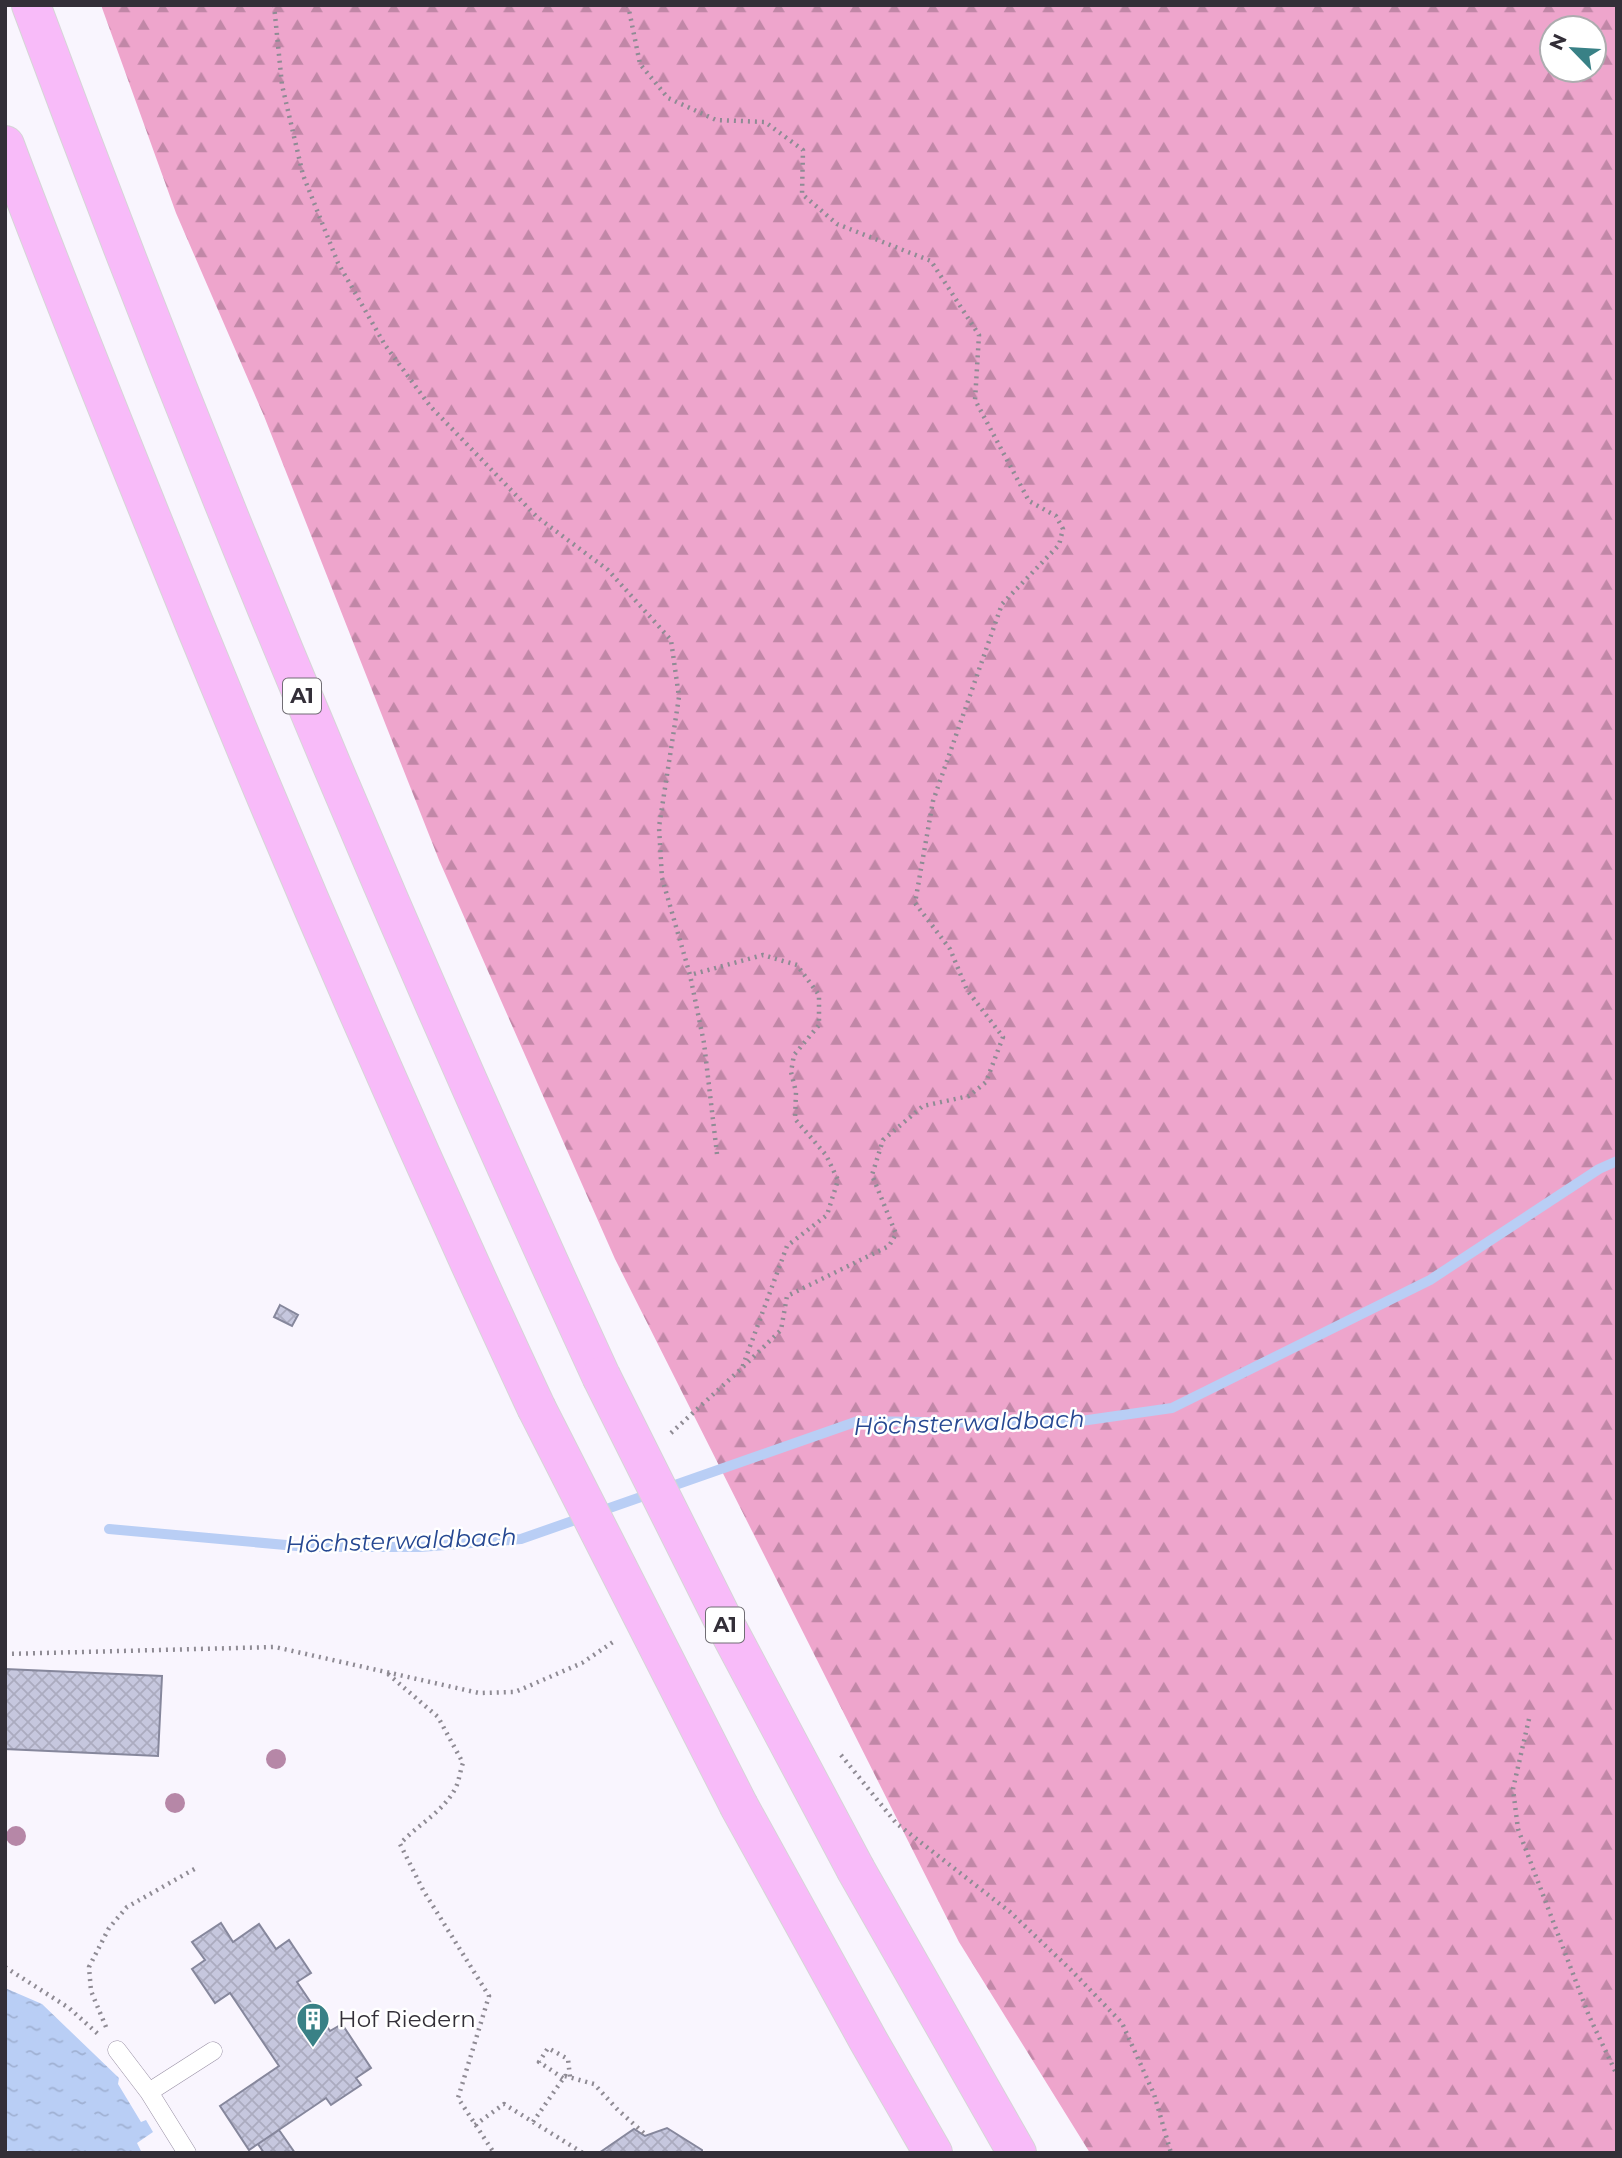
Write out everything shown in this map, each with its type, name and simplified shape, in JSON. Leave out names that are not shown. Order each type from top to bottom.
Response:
[{"type":"highway","name":"A1","points":[[30,5],[214,479],[344,798],[505,1167],[601,1376],[722,1618],[856,1870],[1017,2153]]},
{"type":"highway","points":[[5,145],[104,401],[264,794],[382,1071],[536,1407],[677,1687],[792,1905],[933,2153]]},
{"type":"lane","points":[[117,2050],[149,2092],[187,2153]]},
{"type":"lane","points":[[149,2092],[213,2051]]},
{"type":"path","points":[[274,5],[282,85],[303,175],[338,263],[385,345],[430,406],[537,517],[608,570],[671,640],[679,697],[659,827],[662,878],[690,975],[704,1042],[717,1154]]},
{"type":"path","points":[[628,5],[640,64],[668,98],[716,120],[765,122],[803,149],[802,194],[837,224],[931,261],[979,335],[975,400],[1029,501],[1056,516],[1063,529],[1059,545],[1002,604],[933,801],[915,903],[950,948],[967,990],[1003,1037],[986,1082],[969,1096],[923,1106],[883,1140],[872,1175],[896,1234],[889,1246],[787,1296],[781,1330],[668,1434]]},
{"type":"path","points":[[690,975],[763,955],[796,965],[819,995],[819,1025],[794,1055],[791,1072],[796,1092],[794,1119],[826,1155],[838,1180],[827,1215],[787,1246],[742,1368]]},
{"type":"path","points":[[5,1654],[275,1647],[479,1693],[515,1692],[582,1663],[621,1636]]},
{"type":"path","points":[[385,1672],[438,1717],[463,1763],[456,1788],[441,1810],[413,1830],[400,1844],[423,1890],[489,1996],[458,2098],[494,2153]]},
{"type":"path","points":[[1529,1719],[1513,1789],[1518,1829],[1588,2016],[1617,2076]]},
{"type":"path","points":[[837,1751],[896,1823],[1010,1912],[1122,2023],[1154,2094],[1171,2153]]},
{"type":"path","points":[[117,2050],[91,1991],[89,1967],[109,1928],[127,1908],[198,1867]]},
{"type":"path","points":[[5,1967],[69,2008],[117,2050]]},
{"type":"path","points":[[563,2078],[539,2062],[548,2048],[568,2059],[570,2077]]},
{"type":"path","points":[[533,2122],[565,2076],[594,2084],[647,2136]]},
{"type":"path","points":[[475,2124],[504,2104],[583,2153]]},
{"type":"green space","points":[[101,5],[1617,5],[1617,2153],[1090,2153],[959,1942],[615,1259],[439,860],[264,416],[176,213]]},
{"type":"water","points":[[5,1988],[42,2004],[119,2078],[118,2084],[141,2122],[146,2120],[153,2132],[137,2143],[142,2153],[10,2153],[5,2147]]},
{"type":"building","points":[[280,1305],[298,1315],[292,1326],[274,1317]]},
{"type":"building","points":[[5,1669],[162,1676],[158,1756],[5,1749]]},
{"type":"building","name":"Hof Riedern","points":[[221,1923],[233,1942],[259,1924],[276,1949],[289,1940],[311,1973],[297,1982],[330,2031],[342,2024],[371,2068],[356,2078],[361,2085],[331,2105],[326,2098],[249,2150],[220,2106],[279,2066],[230,1993],[215,2003],[192,1969],[205,1960],[192,1942]]},
{"type":"building","points":[[667,2128],[702,2150],[702,2153],[599,2153],[634,2129],[645,2136]]},
{"type":"building","points":[[279,2130],[295,2153],[264,2153],[258,2144]]},
{"type":"waterway","name":"Höchsterwaldbach","points":[[109,1529],[308,1547],[420,1547],[521,1539],[858,1421],[1060,1424],[1172,1408],[1430,1280],[1599,1169],[1617,1161]]},
{"type":"place","name":"Hof Riedern","points":[[313,2049]]}]
